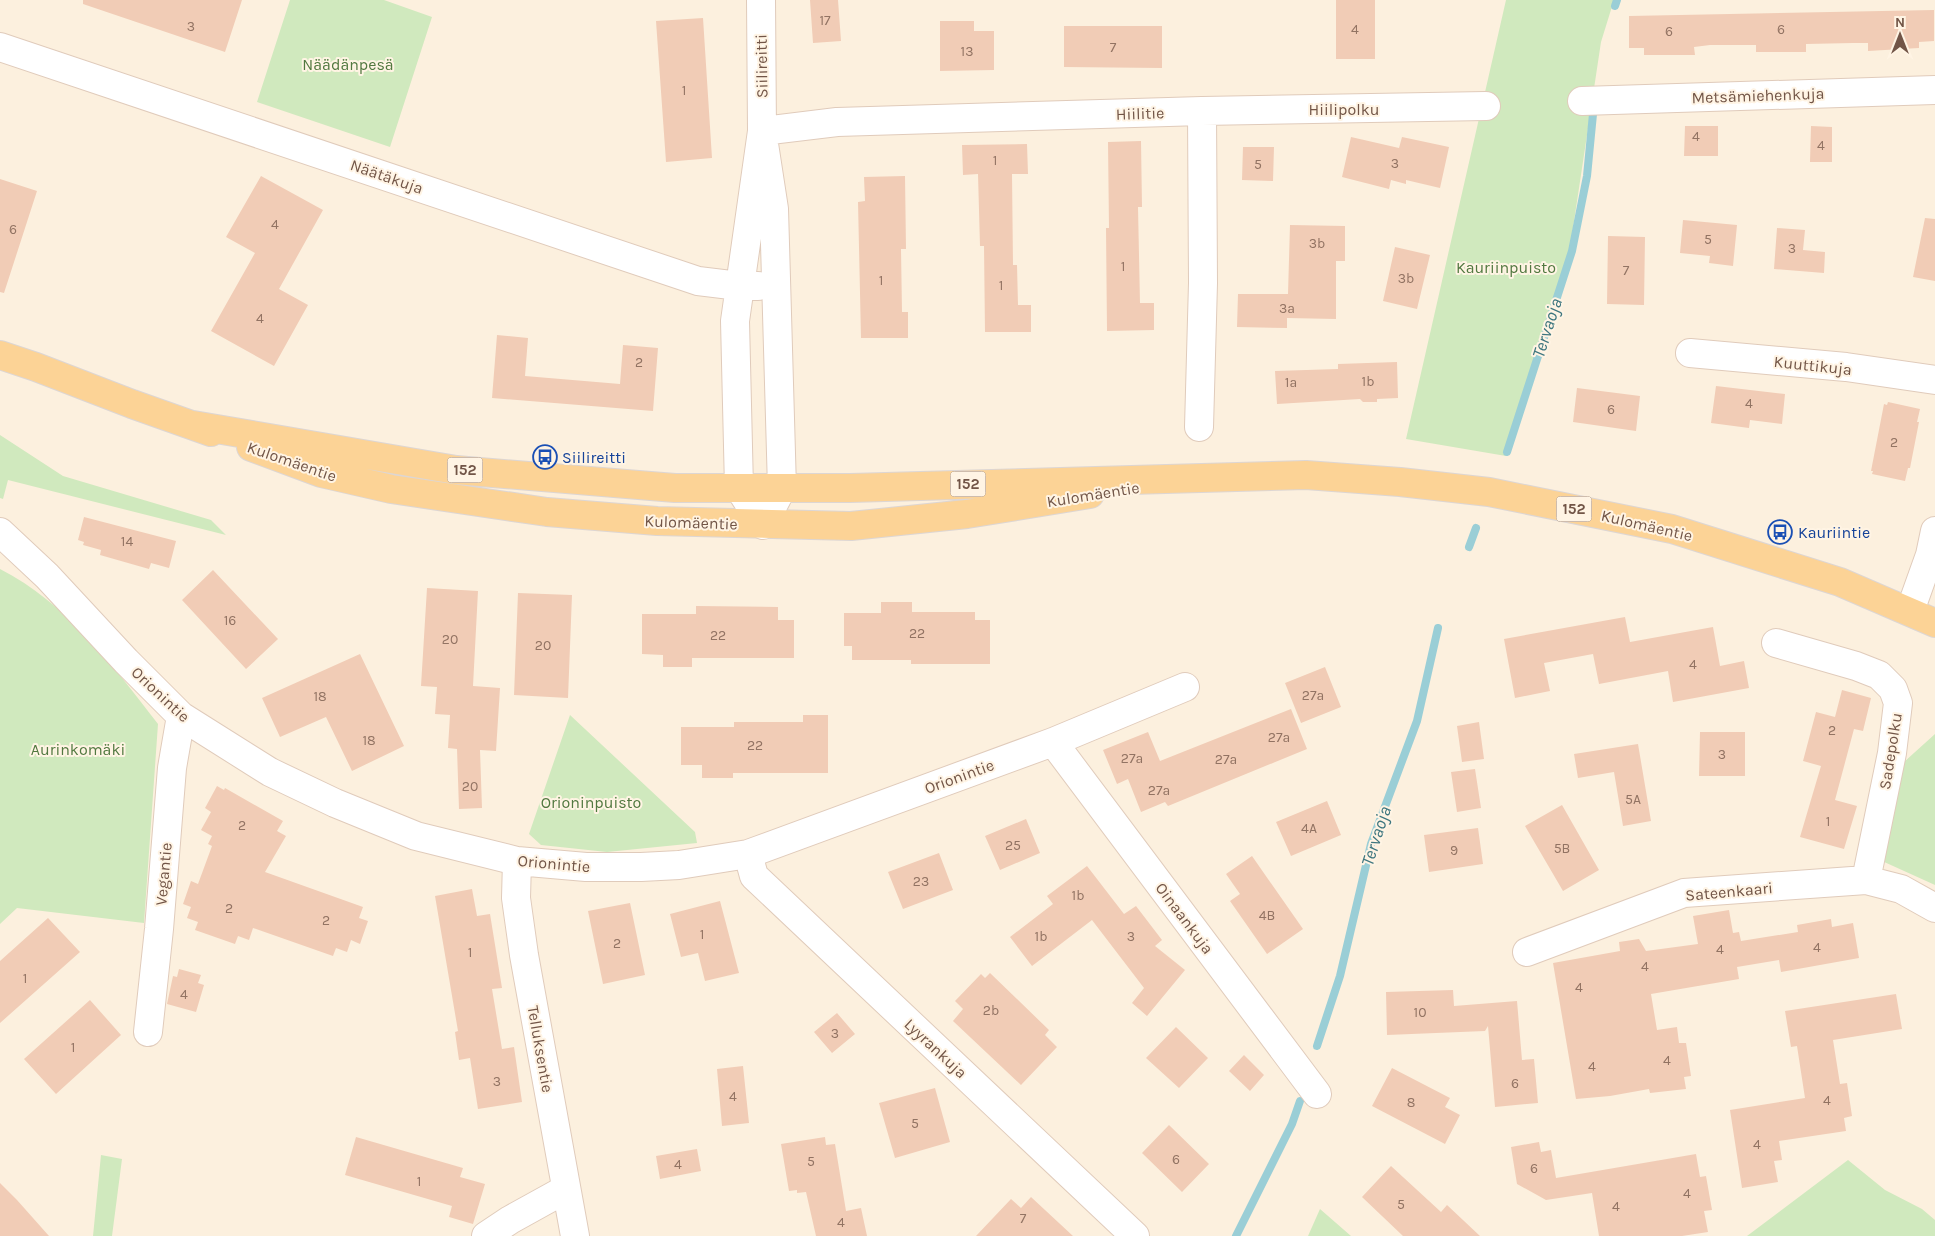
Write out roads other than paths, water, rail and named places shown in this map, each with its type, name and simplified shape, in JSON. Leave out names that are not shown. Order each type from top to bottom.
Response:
[{"type":"main road","name":"Kulomäentie","points":[[0,349],[36,367]]},
{"type":"main road","name":"Kulomäentie","points":[[0,355],[321,473],[391,489],[547,512],[657,522],[851,526],[967,514],[1197,477]]},
{"type":"main road","name":"Kulomäentie","points":[[193,425],[456,470],[675,488],[857,488],[1306,475],[1400,482],[1489,492],[1672,529],[1840,582],[1935,623]]},
{"type":"street","name":"Siilireitti","points":[[739,488],[735,321],[739,286],[752,215],[762,131],[761,0]]},
{"type":"street","name":"Näätäkuja","points":[[0,47],[698,281],[739,286],[777,286]]},
{"type":"street","name":"Metsämiehenkuja","points":[[1582,101],[1935,90]]},
{"type":"street","name":"Hiilipolku","points":[[1202,111],[1486,106]]},
{"type":"street","name":"Hiilitie","points":[[762,131],[837,122],[1202,111]]},
{"type":"street","points":[[1199,427],[1203,283],[1202,111]]},
{"type":"street","name":"Siilireitti","points":[[762,131],[774,209],[782,488],[764,525]]},
{"type":"street","name":"Kuuttikuja","points":[[1690,352],[1846,368],[1935,380]]},
{"type":"street","points":[[739,488],[764,525]]},
{"type":"street","points":[[1910,611],[1930,555],[1935,531]]},
{"type":"street","name":"Orionintie","points":[[0,532],[47,576],[126,661],[181,716],[270,772],[335,803],[416,836],[517,861],[586,866],[641,867],[679,865],[748,854],[1053,742],[1185,687]]},
{"type":"street","name":"Sadepolku","points":[[1776,643],[1856,666],[1879,675],[1893,689],[1898,703],[1892,753],[1866,880]]},
{"type":"street","name":"Vegantie","points":[[148,1032],[159,929],[172,768],[181,716]]},
{"type":"street","name":"Oinaankuja","points":[[1053,742],[1316,1094]]},
{"type":"street","name":"Lyyrankuja","points":[[748,854],[754,876],[1135,1236]]},
{"type":"street","name":"Telluksentie","points":[[517,861],[516,898],[524,954],[575,1236]]},
{"type":"street","name":"Sateenkaari","points":[[1527,952],[1684,893],[1866,880],[1901,889],[1935,908]]},
{"type":"street","points":[[486,1236],[510,1220],[566,1189]]},
{"type":"waterway","name":"Tervaoja","points":[[1615,6],[1617,0]]},
{"type":"waterway","name":"Tervaoja","points":[[1507,452],[1572,251],[1587,176],[1593,114]]},
{"type":"waterway","points":[[1469,547],[1476,528]]},
{"type":"waterway","name":"Tervaoja","points":[[1317,1046],[1340,976],[1371,844],[1417,721],[1438,628]]},
{"type":"waterway","name":"Tervaoja","points":[[1236,1236],[1292,1124],[1300,1101]]},
{"type":"place","name":"Siilireitti","points":[[545,457]]},
{"type":"place","name":"Kauriintie","points":[[1780,532]]},
{"type":"park label","name":"Näädänpesä","points":[[348,64]]},
{"type":"park label","name":"Kauriinpuisto","points":[[1506,267]]},
{"type":"park label","name":"Aurinkomäki","points":[[78,749]]},
{"type":"park label","name":"Orioninpuisto","points":[[591,802]]}]
